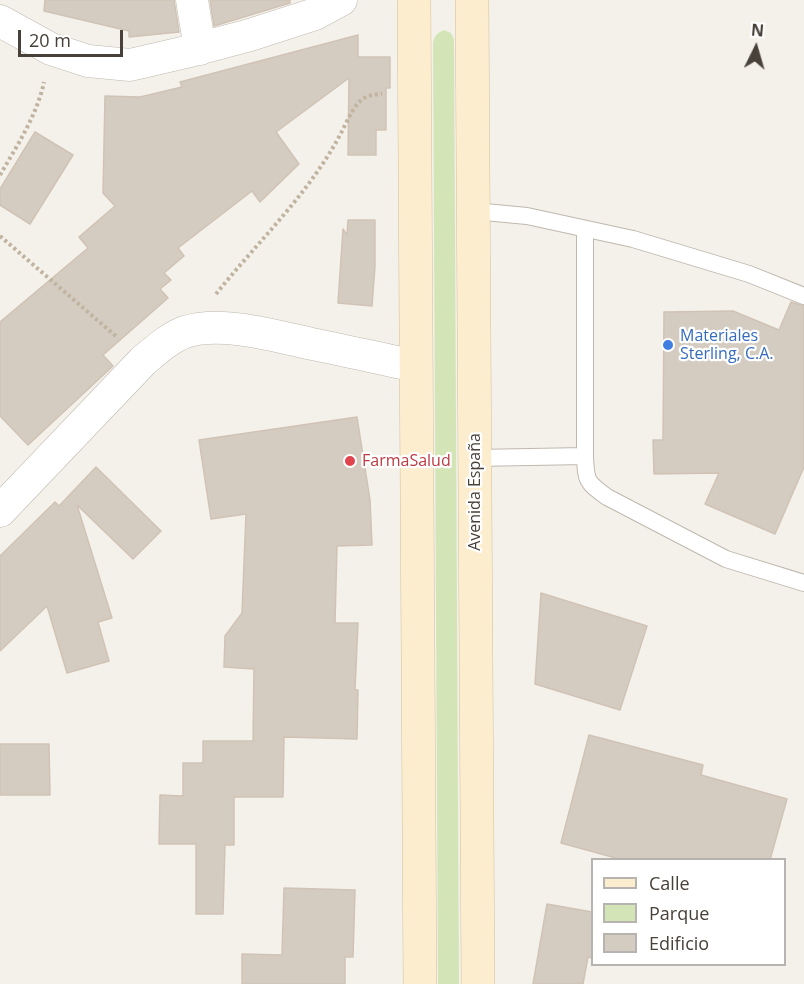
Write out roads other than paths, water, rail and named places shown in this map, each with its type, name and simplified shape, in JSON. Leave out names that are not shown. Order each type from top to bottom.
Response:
[{"type":"main road","points":[[414,0],[420,984]]},
{"type":"main road","name":"Avenida España","points":[[472,0],[478,984]]},
{"type":"street","points":[[192,0],[200,49]]},
{"type":"street","points":[[0,21],[51,49],[88,61],[130,65],[250,36],[315,14],[341,0]]},
{"type":"street","points":[[0,512],[143,360],[169,340],[186,332],[220,328],[260,333],[416,366]]},
{"type":"lane","points":[[474,211],[527,216],[633,239],[749,274],[804,296]]},
{"type":"lane","points":[[585,229],[585,475],[588,482],[607,497],[726,558],[804,583]]},
{"type":"lane","points":[[475,458],[585,456]]},
{"type":"place","name":"Materiales Sterling, C.A.","points":[[668,345]]},
{"type":"place","name":"FarmaSalud","points":[[350,461]]}]
